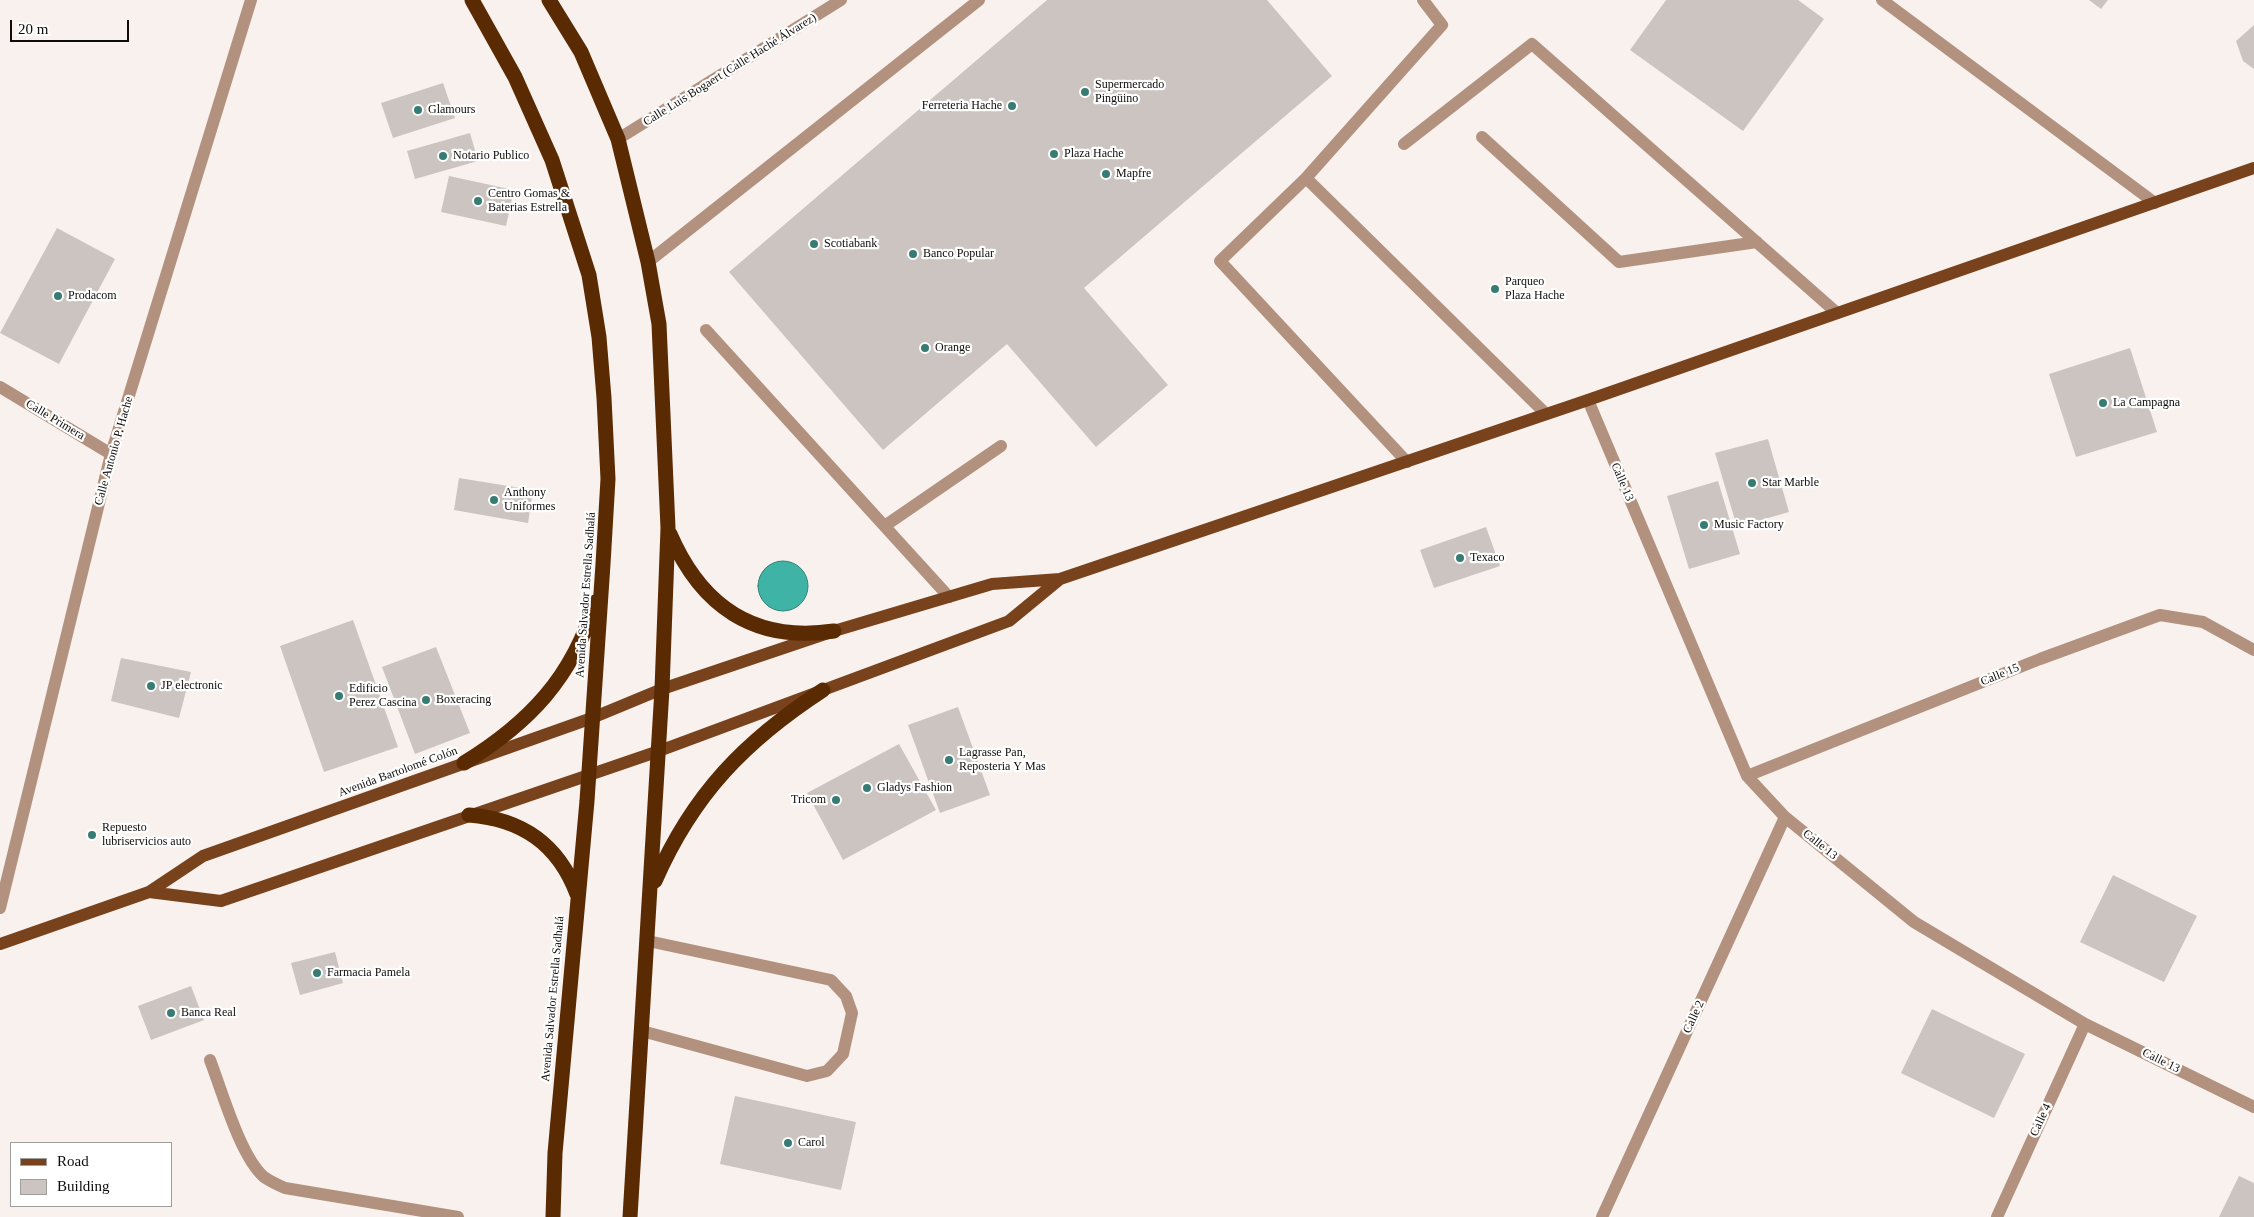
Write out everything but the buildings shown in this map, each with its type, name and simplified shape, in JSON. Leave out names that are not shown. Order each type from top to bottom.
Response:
[{"type":"highway","name":"Avenida Salvador Estrella Sadhalá","points":[[472,0],[515,77],[552,160],[589,275],[598,337],[608,479],[589,774],[556,1143],[553,1217]]},
{"type":"highway","points":[[548,0],[581,52],[618,139],[648,262],[659,324],[668,528],[659,751],[630,1217]]},
{"type":"highway","points":[[668,528],[688,571],[703,590],[721,606],[763,628],[786,633],[810,634],[834,631]]},
{"type":"highway","points":[[464,763],[511,732],[550,691],[566,668],[590,618],[603,564]]},
{"type":"highway","points":[[650,892],[680,831],[720,776],[768,728],[823,690]]},
{"type":"highway","points":[[469,815],[487,816],[504,821],[521,827],[536,837],[562,863],[577,895]]},
{"type":"main road","points":[[1060,579],[1588,400],[2254,168]]},
{"type":"main road","name":"Avenida Bartolomé Colón","points":[[0,944],[150,892],[203,856],[592,718],[662,689],[834,631],[992,584],[1060,579]]},
{"type":"main road","name":"Avenida Bartolomé Colón","points":[[150,892],[221,901],[659,751],[1008,621],[1060,579]]},
{"type":"street","name":"Calle Antonio P. Hache","points":[[0,908],[111,454],[251,0]]},
{"type":"street","name":"Calle Luis Bogaert (Calle Haché Álvarez)","points":[[618,139],[841,0]]},
{"type":"street","points":[[648,262],[980,0]]},
{"type":"street","points":[[1407,462],[1220,261],[1306,178],[1442,26],[1423,0]]},
{"type":"street","points":[[1882,0],[2155,203]]},
{"type":"street","points":[[1404,144],[1532,44],[1837,313]]},
{"type":"street","points":[[1482,137],[1620,262],[1756,242]]},
{"type":"street","points":[[1306,178],[1546,414]]},
{"type":"street","points":[[706,330],[949,596]]},
{"type":"street","name":"Calle Primera","points":[[0,387],[111,454]]},
{"type":"street","name":"Calle 13","points":[[1588,400],[1747,776],[1786,817],[1914,922],[2085,1024],[2254,1107]]},
{"type":"street","points":[[886,525],[1001,446]]},
{"type":"street","name":"Calle 15","points":[[1747,776],[2040,659],[2160,615],[2203,622],[2254,650]]},
{"type":"street","name":"Calle 2","points":[[1602,1217],[1786,817]]},
{"type":"street","points":[[642,1031],[806,1076],[827,1071],[843,1054],[852,1013],[846,996],[831,980],[648,941]]},
{"type":"street","name":"Calle 4","points":[[1997,1217],[2085,1024]]},
{"type":"street","points":[[210,1060],[242,1143],[250,1160],[264,1176],[285,1188],[458,1217]]},
{"type":"water","points":[[778,561],[788,561],[801,568],[808,581],[808,591],[801,604],[788,611],[778,611],[769,607],[762,600],[758,591],[758,581],[762,572],[769,565]]},
{"type":"place","name":"Supermercado Pingüino","points":[[1085,92]]},
{"type":"place","name":"Ferreteria Hache","points":[[1012,106]]},
{"type":"place","name":"Glamours","points":[[418,110]]},
{"type":"place","name":"Plaza Hache","points":[[1054,154]]},
{"type":"place","name":"Notario Publico","points":[[443,156]]},
{"type":"place","name":"Mapfre","points":[[1106,174]]},
{"type":"place","name":"Centro Gomas & Baterias Estrella","points":[[478,201]]},
{"type":"place","name":"Scotiabank","points":[[814,244]]},
{"type":"place","name":"Banco Popular","points":[[913,254]]},
{"type":"place","name":"Parqueo Plaza Hache","points":[[1495,289]]},
{"type":"place","name":"Prodacom","points":[[58,296]]},
{"type":"place","name":"Orange","points":[[925,348]]},
{"type":"place","name":"La Campagna","points":[[2103,403]]},
{"type":"place","name":"Star Marble","points":[[1752,483]]},
{"type":"place","name":"Anthony Uniformes","points":[[494,500]]},
{"type":"place","name":"Music Factory","points":[[1704,525]]},
{"type":"place","name":"Texaco","points":[[1460,558]]},
{"type":"place","name":"JP electronic","points":[[151,686]]},
{"type":"place","name":"Edificio Perez Cascina","points":[[339,696]]},
{"type":"place","name":"Boxeracing","points":[[426,700]]},
{"type":"place","name":"Lagrasse Pan, Reposteria Y Mas","points":[[949,760]]},
{"type":"place","name":"Gladys Fashion","points":[[867,788]]},
{"type":"place","name":"Tricom","points":[[836,800]]},
{"type":"place","name":"Repuesto lubriservicios auto","points":[[92,835]]},
{"type":"place","name":"Farmacia Pamela","points":[[317,973]]},
{"type":"place","name":"Banca Real","points":[[171,1013]]},
{"type":"place","name":"Carol","points":[[788,1143]]}]
